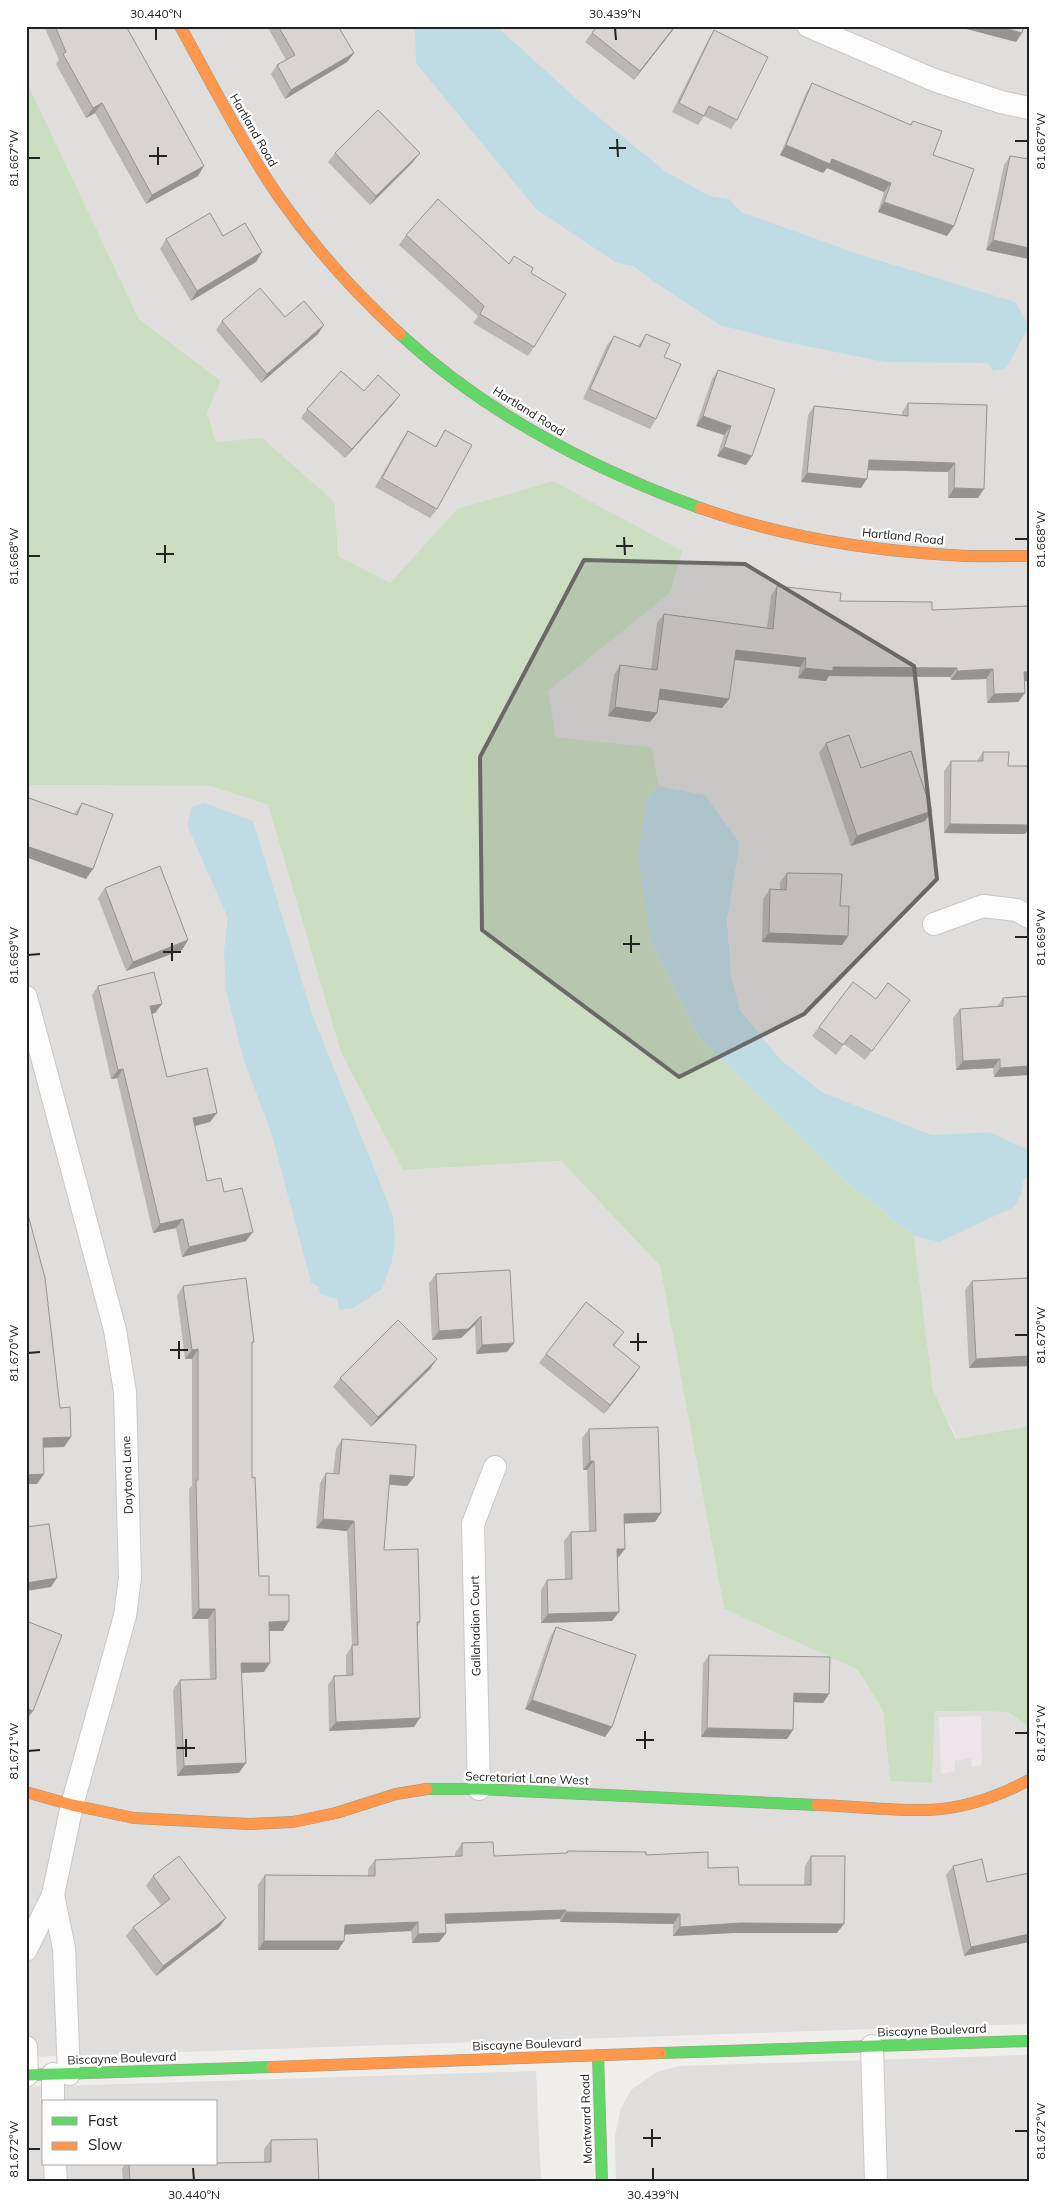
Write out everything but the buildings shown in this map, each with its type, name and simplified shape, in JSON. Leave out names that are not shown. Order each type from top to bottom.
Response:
[{"type":"street","name":"Hartland Road","points":[[180,26],[258,166],[317,247],[382,317],[444,371],[520,424],[598,467],[688,505],[808,538],[905,553],[1029,556]]},
{"type":"street","points":[[808,26],[934,80],[1001,102],[1029,108]]},
{"type":"street","points":[[934,924],[983,906],[1017,910],[1029,917]]},
{"type":"street","name":"Daytona Lane","points":[[26,997],[115,1330],[125,1392],[130,1578],[125,1616],[72,1805],[52,1895],[26,1950]]},
{"type":"street","name":"Gallahadion Court","points":[[479,1789],[473,1524],[495,1467]]},
{"type":"street","name":"Secretariat Lane West","points":[[26,1792],[72,1805],[134,1818],[249,1824],[293,1822],[336,1813],[396,1794],[430,1789],[479,1789],[928,1810],[973,1803],[1012,1790],[1029,1780]]},
{"type":"street","points":[[52,1895],[64,1948],[61,2074],[54,2100]]},
{"type":"street","name":"Biscayne Boulevard","points":[[26,2075],[1029,2041]]},
{"type":"street","points":[[872,2046],[876,2182]]},
{"type":"street","points":[[26,2047],[26,2075]]},
{"type":"street","name":"Montward Road","points":[[598,2055],[602,2182]]},
{"type":"street","points":[[55,2166],[56,2182]]},
{"type":"highlighted area","points":[[584,560],[745,564],[914,666],[937,879],[804,1014],[679,1077],[482,930],[480,757]]},
{"type":"shaded area","points":[[26,26],[1029,26],[1029,1150],[990,1132],[932,1135],[822,1092],[781,1060],[740,1010],[731,974],[727,920],[740,843],[705,795],[659,786],[652,747],[556,737],[547,691],[670,593],[457,509],[390,584],[338,556],[335,502],[262,439],[216,442],[207,413],[221,381],[139,319],[26,80]]},
{"type":"shaded area","points":[[26,785],[210,786],[268,805],[341,1053],[403,1170],[561,1161],[660,1266],[724,1609],[858,1670],[883,1711],[890,1781],[932,1782],[935,1711],[1008,1712],[1029,1727],[1029,2024],[26,2057]]},
{"type":"shaded area","points":[[1029,1175],[1029,1426],[957,1439],[933,1391],[914,1236],[939,1242],[1022,1192],[1024,1180]]},
{"type":"shaded area","points":[[981,1716],[982,1765],[972,1767],[971,1758],[955,1761],[955,1771],[941,1774],[939,1717]]},
{"type":"shaded area","points":[[1029,2055],[1029,2182],[616,2182],[615,2136],[621,2108],[631,2090],[657,2072],[679,2066]]},
{"type":"shaded area","points":[[536,2071],[541,2182],[26,2182],[26,2087]]},
{"type":"green space","points":[[26,80],[139,319],[221,381],[207,413],[216,442],[262,438],[335,502],[338,556],[390,583],[457,509],[553,481],[682,551],[670,593],[548,691],[556,737],[652,747],[659,786],[647,799],[650,940],[698,1036],[841,1178],[914,1236],[933,1390],[956,1439],[1029,1426],[1029,1727],[1008,1712],[935,1711],[932,1783],[890,1781],[883,1711],[858,1670],[724,1609],[660,1266],[561,1161],[403,1170],[341,1053],[268,805],[210,786],[26,785]]},
{"type":"water","points":[[415,26],[496,26],[581,103],[665,171],[709,196],[729,199],[741,212],[858,254],[1015,302],[1029,326],[1006,368],[993,371],[988,363],[885,362],[782,341],[720,325],[650,279],[634,266],[617,263],[536,209],[416,63]]},
{"type":"water","points":[[659,786],[705,795],[740,843],[727,920],[731,974],[740,1010],[781,1060],[822,1092],[932,1135],[990,1132],[1029,1150],[1029,1175],[1024,1180],[1022,1192],[1014,1207],[939,1242],[914,1236],[841,1178],[698,1036],[650,940],[638,854],[647,799]]},
{"type":"water","points":[[205,803],[253,821],[312,1014],[392,1213],[395,1239],[392,1261],[382,1289],[353,1308],[339,1310],[337,1299],[320,1294],[319,1287],[311,1282],[271,1132],[244,1061],[226,990],[224,951],[228,918],[187,825],[192,807]]},
{"type":"traffic: fast","points":[[400,334],[433,363],[468,389],[504,414],[541,436],[619,475],[700,508]]},
{"type":"traffic: fast","points":[[427,1789],[479,1789],[817,1805]]},
{"type":"traffic: fast","points":[[661,2053],[1029,2041]]},
{"type":"traffic: fast","points":[[598,2055],[602,2182]]},
{"type":"traffic: fast","points":[[26,2075],[272,2067]]},
{"type":"traffic: slow","points":[[180,26],[240,134],[279,197],[306,234],[336,269],[400,334]]},
{"type":"traffic: slow","points":[[700,508],[792,534],[854,545],[917,553],[1029,556]]},
{"type":"traffic: slow","points":[[817,1805],[900,1810],[940,1809],[980,1801],[1029,1780]]},
{"type":"traffic: slow","points":[[26,1792],[72,1805],[134,1818],[249,1824],[293,1822],[336,1813],[396,1794],[427,1789]]},
{"type":"traffic: slow","points":[[272,2067],[661,2053]]}]
